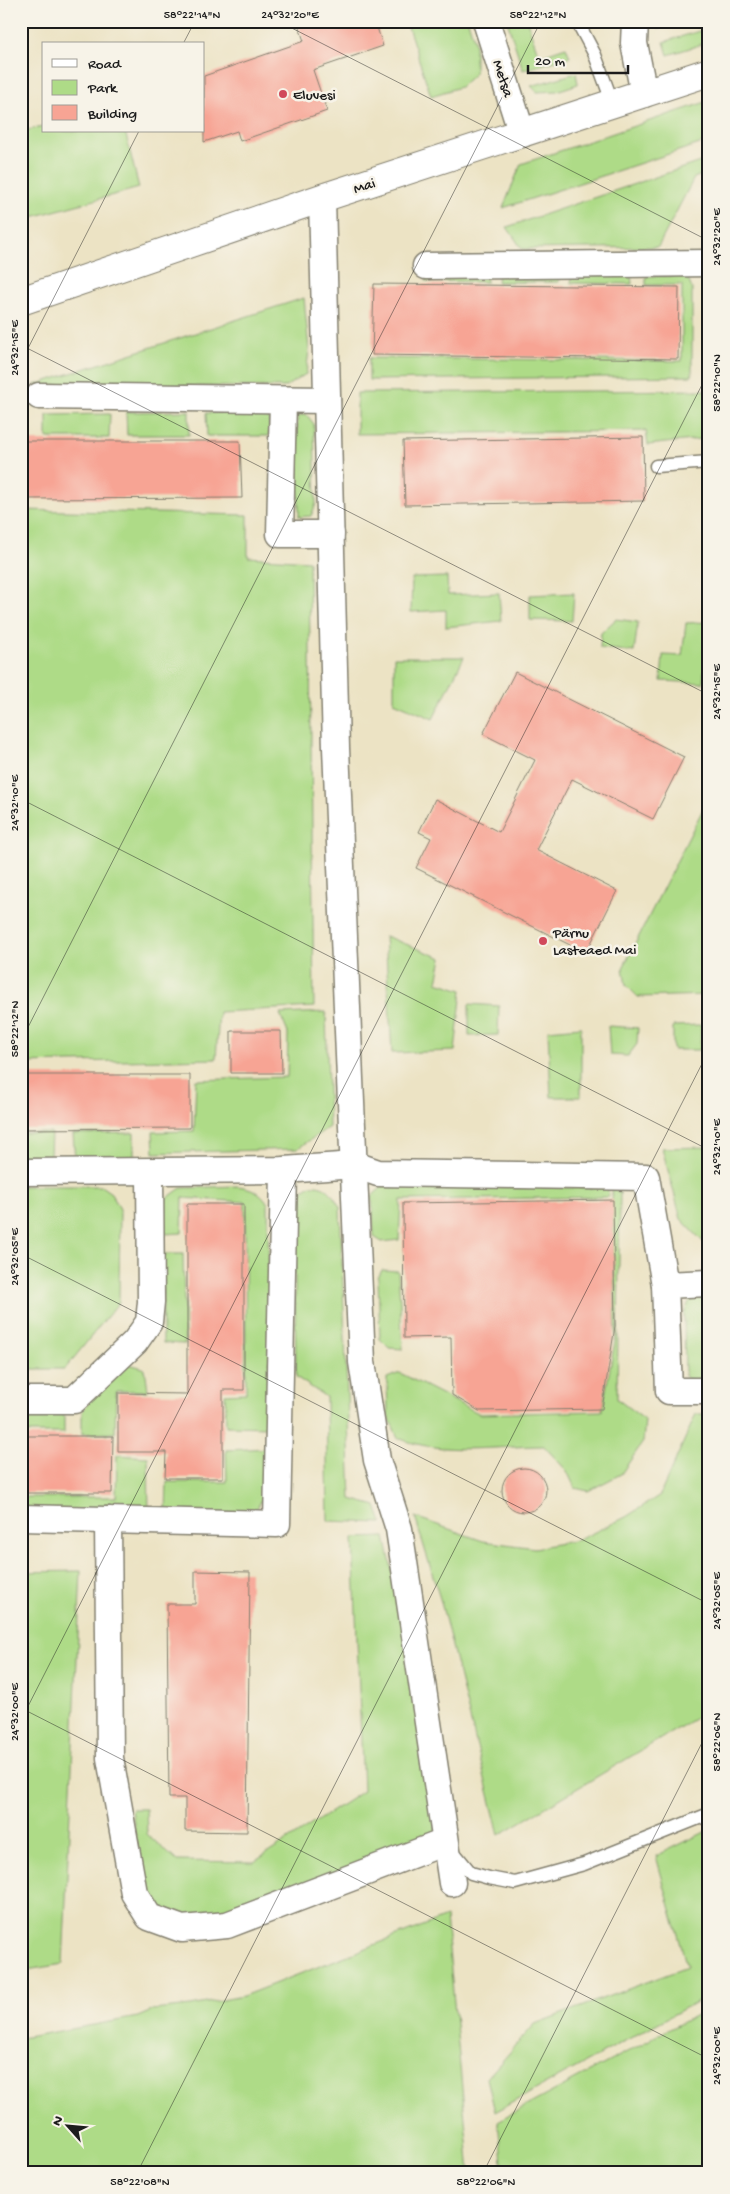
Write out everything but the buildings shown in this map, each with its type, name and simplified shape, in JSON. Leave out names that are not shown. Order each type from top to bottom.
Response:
[{"type":"street","name":"Metsa","points":[[486,21],[522,134]]},
{"type":"street","points":[[635,21],[634,42],[644,94]]},
{"type":"street","name":"Mai","points":[[21,301],[322,198],[709,72]]},
{"type":"street","points":[[322,198],[336,748],[362,1362],[377,1460],[399,1529],[452,1883]]},
{"type":"street","points":[[426,266],[709,263]]},
{"type":"street","points":[[39,396],[327,400]]},
{"type":"street","points":[[283,400],[280,534],[331,534]]},
{"type":"street","points":[[21,1172],[284,1170],[354,1165],[378,1173],[646,1178],[665,1285],[669,1391],[709,1391]]},
{"type":"street","points":[[21,1518],[277,1524],[284,1170]]},
{"type":"street","points":[[21,1400],[74,1400],[135,1342],[149,1322],[150,1172]]},
{"type":"street","points":[[665,1285],[709,1283]]},
{"type":"street","points":[[108,1520],[110,1758],[134,1893],[149,1917],[182,1929],[227,1926],[445,1842]]},
{"type":"lane","points":[[577,21],[595,55],[613,104]]},
{"type":"lane","points":[[656,466],[709,462]]},
{"type":"lane","points":[[445,1842],[471,1873],[515,1883],[584,1864],[709,1814]]},
{"type":"green space","points":[[406,21],[468,21],[475,43],[475,73],[460,87],[431,96]]},
{"type":"green space","points":[[507,21],[527,21],[539,56],[566,47],[570,57],[523,70]]},
{"type":"green space","points":[[656,21],[684,21],[658,29]]},
{"type":"green space","points":[[709,28],[709,42],[668,55],[664,42]]},
{"type":"green space","points":[[576,73],[578,84],[557,91],[537,92],[531,86]]},
{"type":"green space","points":[[709,101],[709,141],[503,208],[521,164]]},
{"type":"green space","points":[[42,127],[42,132],[125,132],[139,188],[21,220],[21,131]]},
{"type":"green space","points":[[709,159],[709,172],[694,178],[658,247],[522,249],[507,227]]},
{"type":"green space","points":[[427,273],[486,274],[487,282],[426,281]]},
{"type":"green space","points":[[498,273],[558,274],[559,282],[497,282]]},
{"type":"green space","points":[[572,274],[631,275],[632,284],[571,283]]},
{"type":"green space","points":[[646,276],[679,276],[688,279],[692,289],[692,376],[369,380],[369,358],[682,361],[682,285],[646,285]]},
{"type":"green space","points":[[706,295],[709,295],[709,377],[707,377]]},
{"type":"green space","points":[[304,298],[309,350],[306,374],[285,387],[34,385]]},
{"type":"green space","points":[[709,390],[709,438],[648,445],[646,431],[357,434],[357,393]]},
{"type":"green space","points":[[189,411],[189,435],[127,435],[126,412]]},
{"type":"green space","points":[[269,412],[269,436],[207,436],[206,413]]},
{"type":"green space","points":[[110,414],[109,438],[47,438],[47,415]]},
{"type":"green space","points":[[306,414],[314,424],[316,504],[311,516],[299,517],[297,416]]},
{"type":"green space","points":[[21,415],[27,415],[27,439],[21,439]]},
{"type":"green space","points":[[21,510],[248,515],[248,557],[309,561],[314,1007],[219,1012],[216,1059],[21,1063]]},
{"type":"green space","points":[[447,577],[448,595],[499,593],[501,621],[446,627],[446,610],[411,612],[412,578]]},
{"type":"green space","points":[[574,593],[572,621],[530,620],[530,595]]},
{"type":"green space","points":[[616,619],[638,622],[634,652],[600,648],[601,633]]},
{"type":"green space","points":[[708,622],[703,683],[661,681],[663,655],[682,656],[686,623]]},
{"type":"green space","points":[[394,657],[464,657],[433,719],[394,702]]},
{"type":"green space","points":[[709,797],[709,995],[638,997],[626,985],[623,968]]},
{"type":"green space","points":[[385,936],[442,958],[437,982],[462,990],[455,1051],[392,1053]]},
{"type":"green space","points":[[469,1004],[499,1006],[498,1035],[469,1036]]},
{"type":"green space","points":[[326,1012],[329,1127],[297,1149],[154,1153],[153,1132],[194,1131],[196,1080],[287,1077],[288,1033],[280,1014]]},
{"type":"green space","points":[[701,1025],[700,1050],[673,1050],[673,1026]]},
{"type":"green space","points":[[608,1026],[638,1028],[637,1044],[628,1056],[610,1055]]},
{"type":"green space","points":[[581,1027],[581,1097],[551,1097],[548,1030]]},
{"type":"green space","points":[[21,1133],[51,1133],[50,1156],[21,1157]]},
{"type":"green space","points":[[134,1133],[134,1157],[75,1159],[73,1134]]},
{"type":"green space","points":[[709,1147],[709,1248],[681,1219],[662,1148]]},
{"type":"green space","points":[[311,1185],[326,1188],[340,1207],[351,1499],[376,1506],[382,1523],[328,1521],[326,1397],[296,1377],[294,1204],[303,1190]]},
{"type":"green space","points":[[21,1186],[101,1186],[111,1193],[120,1209],[119,1302],[65,1369],[21,1369]]},
{"type":"green space","points":[[238,1186],[255,1191],[268,1204],[270,1427],[226,1426],[225,1394],[246,1393],[245,1202],[183,1198],[182,1233],[164,1234],[163,1201],[181,1188]]},
{"type":"green space","points":[[383,1186],[608,1188],[609,1197],[401,1200],[399,1240],[382,1242],[374,1237],[372,1196]]},
{"type":"green space","points":[[612,1187],[620,1193],[617,1399],[645,1420],[643,1442],[621,1474],[588,1491],[575,1488],[567,1471],[544,1446],[470,1449],[432,1447],[398,1438],[388,1415],[387,1378],[400,1373],[480,1414],[602,1411],[616,1336]]},
{"type":"green space","points":[[162,1254],[183,1254],[185,1344],[163,1343]]},
{"type":"green space","points":[[382,1270],[398,1271],[403,1349],[389,1348],[380,1339],[378,1278]]},
{"type":"green space","points":[[709,1295],[709,1306],[704,1306],[702,1362],[709,1363],[709,1384],[689,1380],[685,1376],[684,1313],[692,1296]]},
{"type":"green space","points":[[129,1364],[143,1368],[148,1391],[116,1391],[115,1433],[82,1434],[82,1411],[119,1366]]},
{"type":"green space","points":[[21,1412],[64,1412],[64,1433],[21,1433]]},
{"type":"green space","points":[[696,1414],[709,1414],[709,1710],[499,1835],[441,1602],[415,1517],[483,1541],[535,1548],[578,1540],[626,1517],[660,1495]]},
{"type":"green space","points":[[271,1448],[270,1485],[256,1510],[244,1514],[166,1513],[167,1482],[227,1482],[226,1450]]},
{"type":"green space","points":[[117,1455],[148,1457],[149,1516],[21,1517],[21,1497],[116,1497]]},
{"type":"green space","points":[[385,1537],[406,1635],[437,1835],[222,1914],[169,1916],[142,1891],[132,1809],[146,1809],[147,1834],[177,1861],[254,1862],[363,1791],[353,1538]]},
{"type":"green space","points":[[81,1571],[63,1964],[21,1971],[21,1572]]},
{"type":"green space","points":[[709,1830],[709,1995],[495,2112],[487,2078],[535,2024],[687,1967],[656,1856]]},
{"type":"green space","points":[[446,1917],[470,2173],[21,2173],[21,2038],[138,2017],[154,2010],[191,2006],[243,1996]]},
{"type":"green space","points":[[709,2008],[709,2173],[503,2173],[498,2121]]},
{"type":"place","name":"Eluvesi","points":[[283,94]]},
{"type":"place","name":"Pärnu Lasteaed Mai","points":[[543,941]]}]
